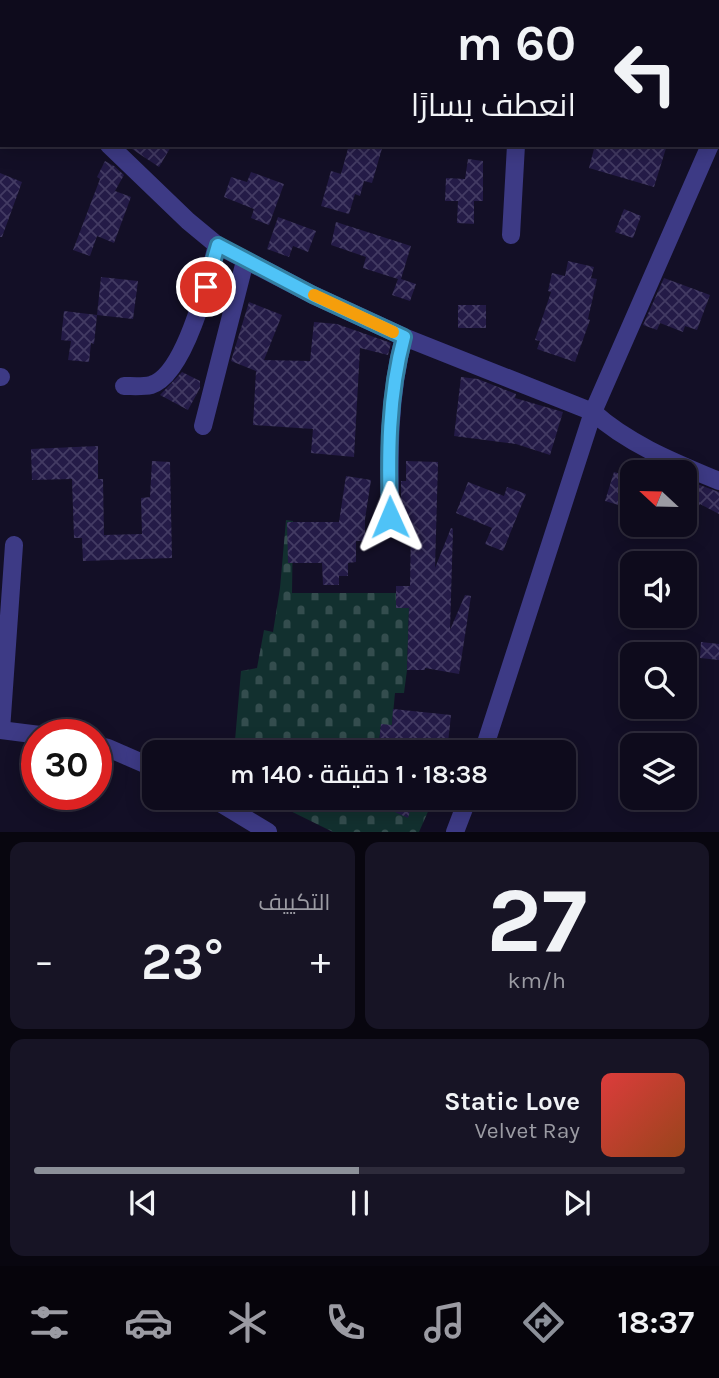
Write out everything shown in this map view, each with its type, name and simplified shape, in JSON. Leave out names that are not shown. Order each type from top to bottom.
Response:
[{"type":"street","points":[[115,147],[188,221],[218,245],[245,261],[404,337],[593,412],[614,430],[719,481]]},
{"type":"street","points":[[511,235],[516,147]]},
{"type":"street","points":[[487,740],[593,412],[709,147]]},
{"type":"street","points":[[124,386],[152,384],[165,376],[176,360],[192,328],[218,245]]},
{"type":"street","points":[[203,426],[245,261]]},
{"type":"street","points":[[390,517],[389,451],[393,391],[404,337]]},
{"type":"street","points":[[14,545],[0,730],[21,733]]},
{"type":"street","points":[[112,750],[142,763]]},
{"type":"street","points":[[232,810],[268,832]]},
{"type":"street","points":[[455,832],[463,810]]},
{"type":"green space","points":[[286,520],[293,521],[292,593],[396,593],[396,608],[409,608],[404,693],[395,693],[392,725],[381,725],[379,740],[235,740],[241,671],[257,668],[264,630],[273,632]]},
{"type":"green space","points":[[288,810],[429,810],[419,832],[333,832]]},
{"type":"building","points":[[129,147],[171,147],[159,167]]},
{"type":"building","points":[[348,147],[382,147],[372,183],[364,181],[360,196],[355,194],[349,214],[321,206],[331,171],[341,174]]},
{"type":"building","points":[[594,147],[666,147],[654,187],[589,168]]},
{"type":"building","points":[[468,159],[483,161],[483,201],[474,201],[474,224],[457,223],[458,201],[445,201],[446,178],[465,179]]},
{"type":"building","points":[[105,161],[124,175],[115,191],[131,197],[114,243],[97,236],[90,256],[73,250],[100,179],[97,177]]},
{"type":"building","points":[[251,172],[284,184],[269,225],[251,218],[254,209],[224,197],[231,177],[247,182]]},
{"type":"building","points":[[0,173],[22,182],[2,237],[0,237]]},
{"type":"building","points":[[624,209],[641,216],[633,238],[615,232]]},
{"type":"building","points":[[278,217],[316,231],[308,252],[293,246],[289,257],[267,249]]},
{"type":"building","points":[[336,222],[411,246],[401,279],[416,284],[410,301],[392,295],[398,279],[363,268],[366,257],[331,245]]},
{"type":"building","points":[[568,261],[594,267],[591,278],[597,279],[588,319],[590,320],[575,362],[537,349],[540,341],[535,340],[551,292],[548,291],[552,273],[565,276]]},
{"type":"building","points":[[101,277],[138,281],[133,319],[97,315]]},
{"type":"building","points":[[664,278],[710,295],[697,330],[685,326],[683,332],[660,323],[657,330],[643,325]]},
{"type":"building","points":[[249,302],[282,315],[264,360],[310,361],[314,322],[337,324],[391,343],[388,355],[360,348],[354,457],[311,453],[313,429],[253,425],[256,371],[231,361]]},
{"type":"building","points":[[458,305],[486,305],[486,328],[458,328]]},
{"type":"building","points":[[64,311],[97,315],[89,362],[68,360],[71,341],[61,340]]},
{"type":"building","points":[[182,372],[200,381],[200,388],[188,410],[160,395]]},
{"type":"building","points":[[461,377],[478,379],[516,394],[515,398],[563,412],[550,455],[516,444],[454,436]]},
{"type":"building","points":[[98,446],[98,479],[103,479],[104,535],[142,534],[141,498],[150,497],[152,461],[170,462],[172,558],[83,561],[82,538],[74,538],[72,479],[32,480],[31,449]]},
{"type":"building","points":[[406,461],[438,462],[435,568],[451,528],[450,630],[465,595],[471,596],[459,674],[425,668],[407,670],[409,608],[396,608],[396,586],[410,586],[411,525],[399,525],[401,481],[406,481]]},
{"type":"building","points":[[614,472],[620,474],[620,505],[605,501]]},
{"type":"building","points":[[346,476],[371,480],[365,519],[365,541],[356,541],[356,562],[348,563],[348,576],[339,576],[339,585],[323,585],[322,563],[288,563],[287,522],[339,522]]},
{"type":"building","points":[[468,482],[504,496],[507,487],[526,494],[503,551],[485,544],[492,528],[456,513]]},
{"type":"building","points":[[697,484],[719,492],[719,514],[700,504],[698,507]]},
{"type":"building","points":[[701,642],[719,644],[719,660],[700,658]]},
{"type":"building","points":[[393,709],[451,715],[448,740],[379,740],[381,724],[392,725]]},
{"type":"building","points":[[390,810],[410,810],[408,818]]},
{"type":"slow traffic","points":[[314,295],[393,332]]},
{"type":"route","points":[[206,287],[218,245],[313,295],[404,337],[393,391],[389,451],[390,517]]}]
